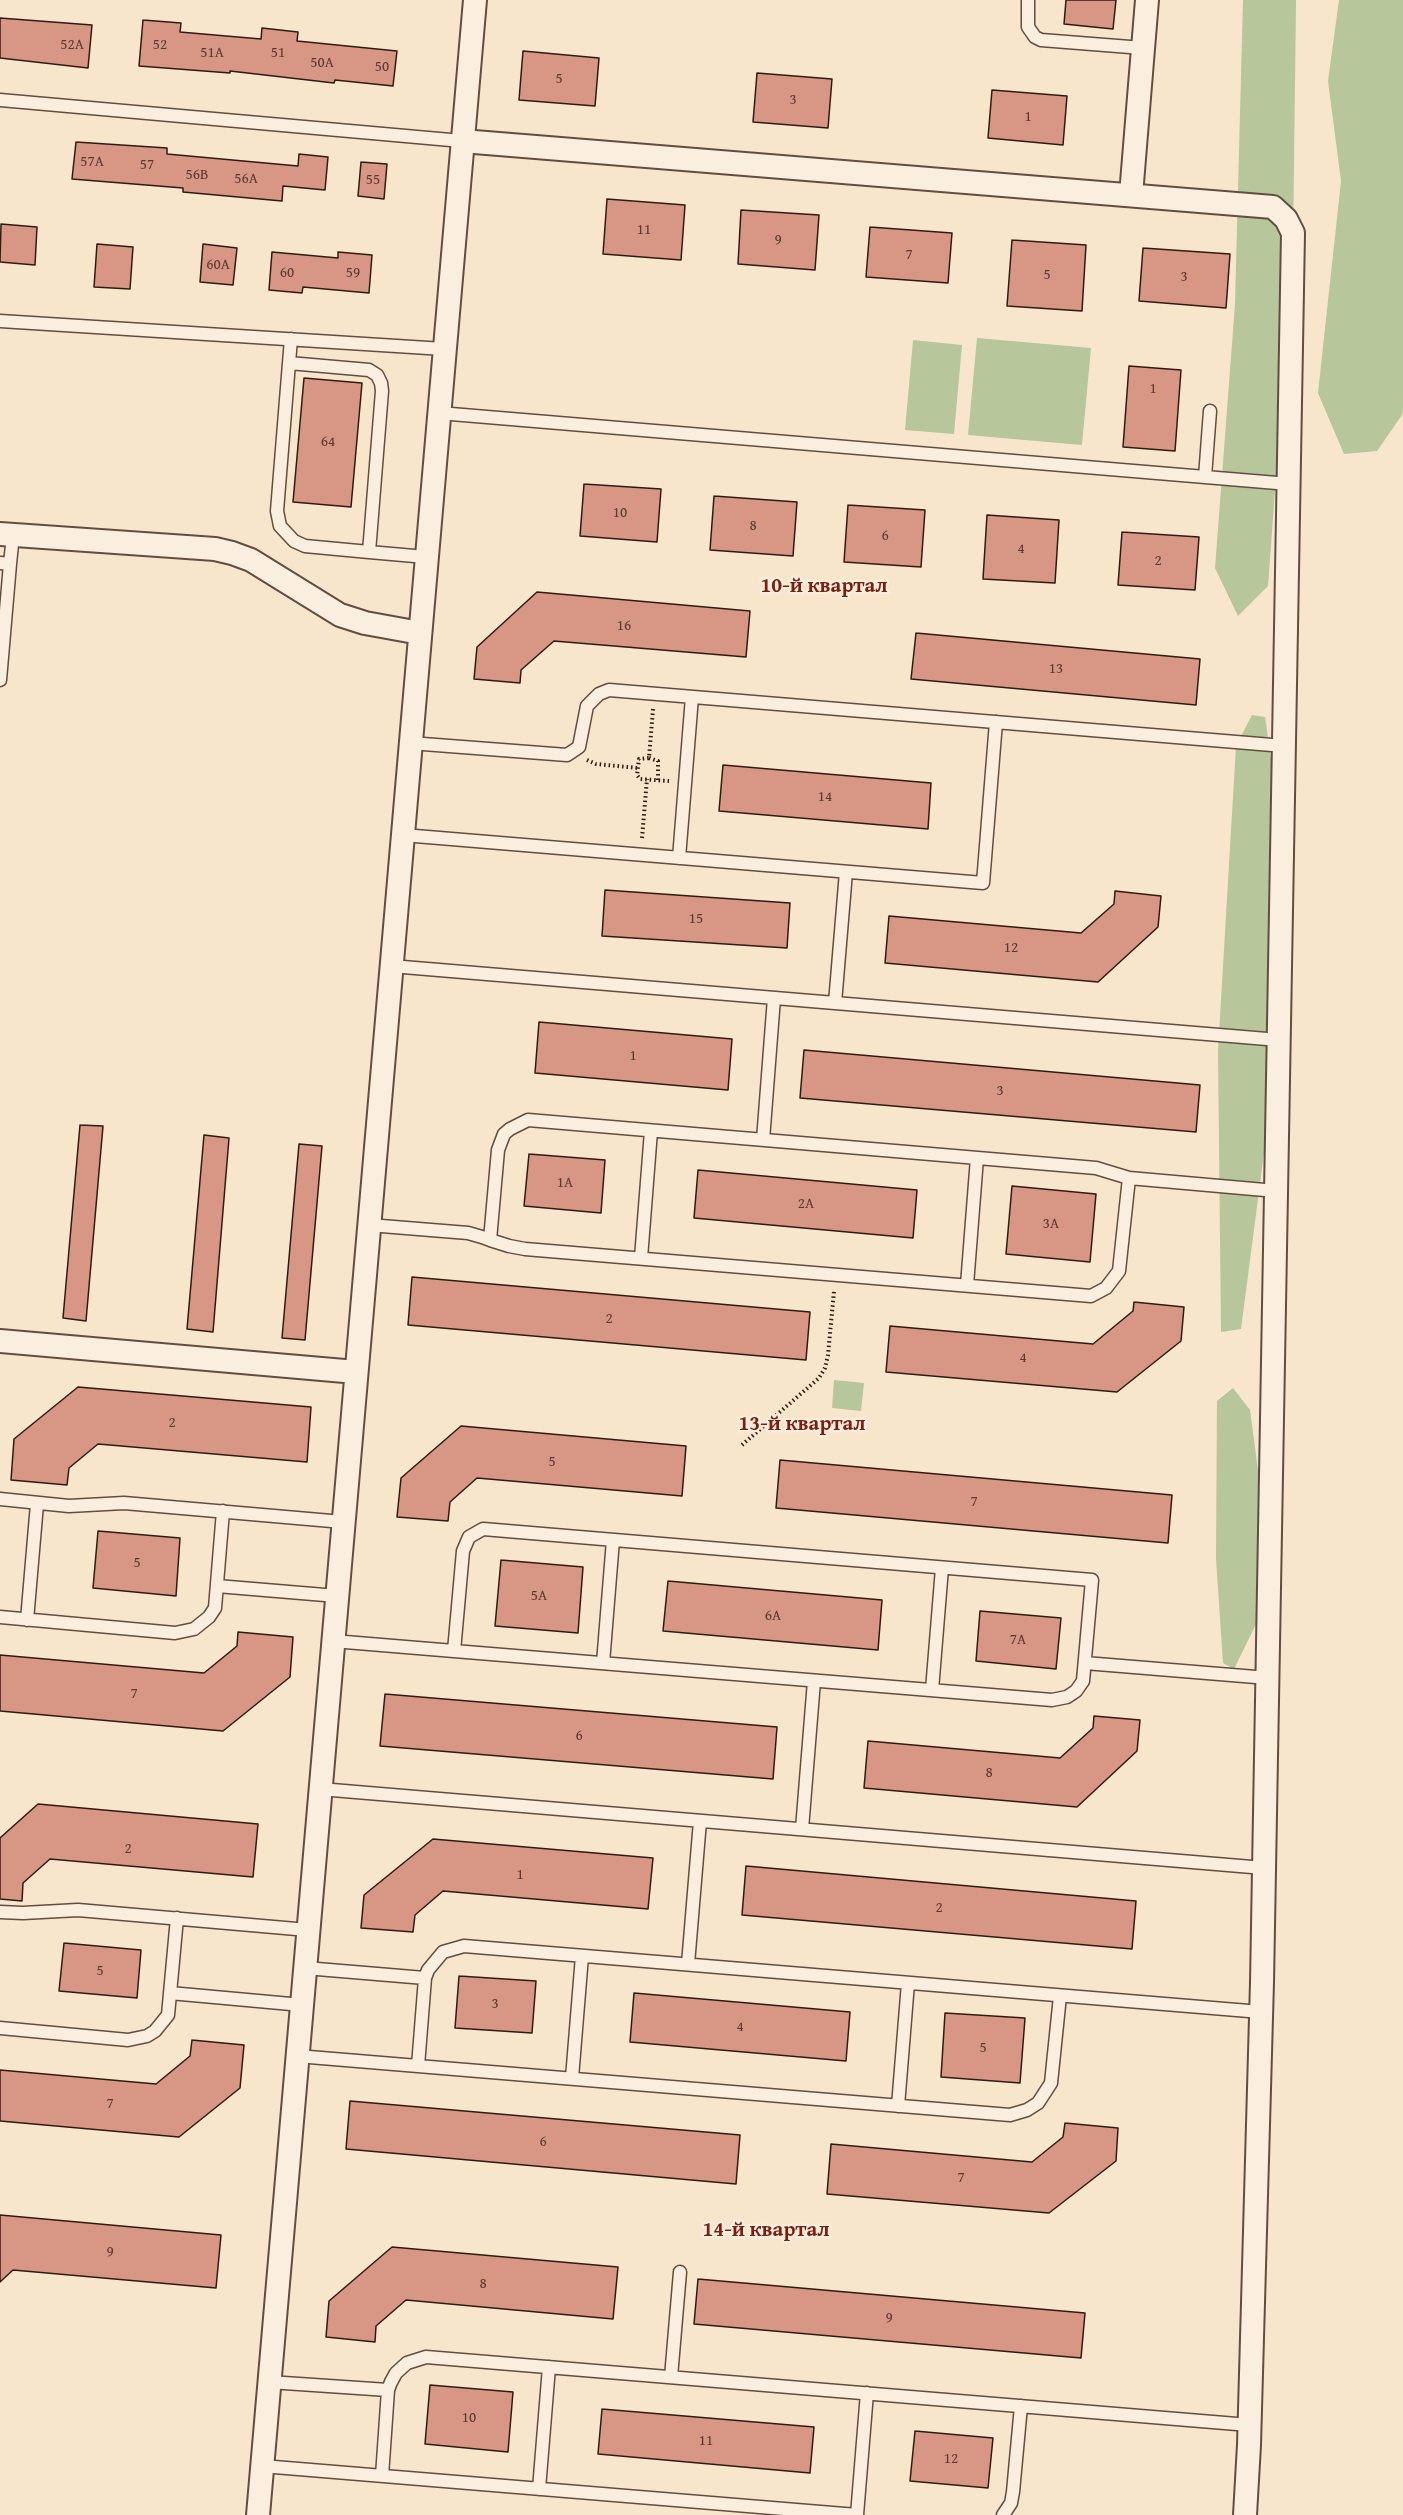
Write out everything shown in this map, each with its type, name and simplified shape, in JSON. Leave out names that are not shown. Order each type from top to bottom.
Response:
[{"type":"street","points":[[258,2515],[475,0]]},
{"type":"street","points":[[1131,195],[1147,0]]},
{"type":"street","points":[[462,141],[1273,207],[1290,225],[1293,242],[1268,1678],[1250,2425],[1245,2515]]},
{"type":"street","points":[[6,534],[214,549],[232,553],[251,560],[340,615],[365,623],[420,633]]},
{"type":"street","points":[[0,1341],[356,1372]]},
{"type":"lane","points":[[1028,0],[1028,27],[1031,33],[1041,40],[1143,48]]},
{"type":"lane","points":[[0,100],[462,141]]},
{"type":"lane","points":[[0,321],[444,349]]},
{"type":"lane","points":[[291,339],[277,511],[280,526],[294,541],[305,546],[426,557]]},
{"type":"lane","points":[[289,363],[369,370],[381,383],[369,552]]},
{"type":"lane","points":[[1205,477],[1210,411]]},
{"type":"lane","points":[[439,413],[1289,484]]},
{"type":"lane","points":[[0,680],[6,534]]},
{"type":"lane","points":[[410,743],[560,756],[573,753],[579,747],[582,737],[587,706],[599,694],[609,690],[1284,746]]},
{"type":"lane","points":[[679,858],[692,697]]},
{"type":"lane","points":[[403,835],[983,883],[996,722]]},
{"type":"lane","points":[[835,1003],[846,872]]},
{"type":"lane","points":[[391,966],[1279,1040]]},
{"type":"lane","points":[[763,1140],[774,998]]},
{"type":"lane","points":[[490,1240],[498,1150],[504,1134],[528,1120],[1096,1168],[1129,1178],[1276,1191]]},
{"type":"lane","points":[[641,1258],[651,1131]]},
{"type":"lane","points":[[967,1285],[977,1158]]},
{"type":"lane","points":[[369,1224],[468,1233],[525,1248],[1091,1296],[1106,1288],[1116,1278],[1122,1260],[1129,1178]]},
{"type":"lane","points":[[0,1499],[69,1506],[124,1503],[343,1522]]},
{"type":"lane","points":[[27,1620],[37,1504]]},
{"type":"lane","points":[[0,1617],[184,1632],[202,1624],[215,1608],[223,1511]]},
{"type":"lane","points":[[333,1641],[814,1681],[1052,1700],[1067,1697],[1083,1681],[1092,1580],[483,1529],[476,1532],[465,1543],[463,1551],[454,1651]]},
{"type":"lane","points":[[603,1663],[613,1540]]},
{"type":"lane","points":[[932,1690],[942,1568]]},
{"type":"lane","points":[[217,1586],[337,1596]]},
{"type":"lane","points":[[1085,1663],[1268,1678]]},
{"type":"lane","points":[[802,1829],[814,1681]]},
{"type":"lane","points":[[320,1789],[1264,1868]]},
{"type":"lane","points":[[688,1964],[700,1821]]},
{"type":"lane","points":[[0,1912],[23,1913],[66,1909],[308,1930]]},
{"type":"lane","points":[[0,2028],[138,2039],[147,2036],[163,2024],[168,2015],[177,1918]]},
{"type":"lane","points":[[418,2066],[425,1978],[433,1961],[442,1952],[464,1946],[1261,2012]]},
{"type":"lane","points":[[572,2078],[582,1956]]},
{"type":"lane","points":[[305,1968],[425,1978]]},
{"type":"lane","points":[[898,2106],[908,1983]]},
{"type":"lane","points":[[170,1993],[302,2005]]},
{"type":"lane","points":[[297,2056],[1010,2115],[1032,2107],[1045,2095],[1051,2083],[1060,1996]]},
{"type":"lane","points":[[671,2377],[680,2272]]},
{"type":"lane","points":[[382,2476],[388,2390],[401,2367],[416,2359],[426,2357],[1250,2425]]},
{"type":"lane","points":[[539,2489],[549,2367]]},
{"type":"lane","points":[[269,2382],[388,2390]]},
{"type":"lane","points":[[262,2466],[539,2489],[744,2510],[857,2515],[867,2393]]},
{"type":"lane","points":[[1003,2515],[1011,2503],[1013,2492],[1021,2406]]},
{"type":"path","points":[[649,758],[655,694]]},
{"type":"path","points":[[573,753],[596,764],[638,768]]},
{"type":"path","points":[[657,780],[658,761],[640,758],[638,777],[647,779],[657,780],[685,782]]},
{"type":"path","points":[[640,855],[647,779]]},
{"type":"path","points":[[742,1445],[811,1386],[825,1368],[835,1274]]},
{"type":"green space","points":[[1243,0],[1296,0],[1293,245],[1268,586],[1238,616],[1215,568],[1235,304]]},
{"type":"green space","points":[[1339,0],[1403,0],[1403,410],[1402,415],[1377,451],[1344,454],[1318,393],[1341,181],[1328,81]]},
{"type":"green space","points":[[977,338],[1091,348],[1082,445],[968,435]]},
{"type":"green space","points":[[913,340],[962,345],[954,434],[905,430]]},
{"type":"green space","points":[[1252,715],[1265,717],[1276,791],[1264,1153],[1241,1329],[1221,1332],[1218,1051],[1236,746]]},
{"type":"green space","points":[[834,1380],[864,1383],[861,1411],[832,1408]]},
{"type":"green space","points":[[1233,1388],[1250,1410],[1262,1500],[1259,1618],[1234,1669],[1223,1663],[1216,1559],[1217,1401]]},
{"type":"building","points":[[1066,0],[1116,0],[1113,29],[1064,24]]},
{"type":"building","points":[[0,18],[92,25],[88,68],[0,58]]},
{"type":"building","points":[[143,20],[181,23],[180,32],[261,39],[262,28],[298,32],[297,41],[397,51],[393,86],[335,80],[334,83],[230,71],[230,73],[139,66]]},
{"type":"building","points":[[523,51],[599,58],[595,106],[519,100]]},
{"type":"building","points":[[757,73],[832,79],[828,128],[753,122]]},
{"type":"building","points":[[992,90],[1067,96],[1063,145],[988,138]]},
{"type":"building","points":[[76,142],[167,148],[167,154],[298,166],[299,154],[328,157],[325,190],[283,186],[282,201],[183,192],[183,188],[72,179]]},
{"type":"building","points":[[361,162],[387,164],[384,199],[358,196]]},
{"type":"building","points":[[607,199],[685,205],[681,260],[603,254]]},
{"type":"building","points":[[741,210],[819,215],[815,270],[738,264]]},
{"type":"building","points":[[1,224],[37,227],[35,265],[0,262]]},
{"type":"building","points":[[870,227],[952,233],[948,283],[866,277]]},
{"type":"building","points":[[1012,240],[1086,245],[1082,311],[1007,306]]},
{"type":"building","points":[[97,244],[133,247],[130,289],[94,287]]},
{"type":"building","points":[[203,244],[237,248],[233,285],[200,282]]},
{"type":"building","points":[[1143,248],[1230,254],[1226,308],[1139,301]]},
{"type":"building","points":[[272,252],[338,258],[338,252],[372,255],[369,293],[303,287],[302,293],[269,290]]},
{"type":"building","points":[[1129,366],[1181,370],[1175,451],[1123,447]]},
{"type":"building","points":[[304,378],[362,383],[351,507],[293,502]]},
{"type":"building","points":[[584,484],[661,489],[657,542],[580,536]]},
{"type":"building","points":[[714,496],[797,502],[793,556],[710,550]]},
{"type":"building","points":[[848,505],[925,510],[921,567],[844,562]]},
{"type":"building","points":[[987,515],[1059,520],[1055,583],[983,579]]},
{"type":"building","points":[[1122,532],[1199,537],[1195,590],[1118,585]]},
{"type":"building","points":[[537,592],[750,611],[746,657],[554,641],[521,670],[520,683],[474,679],[477,647]]},
{"type":"building","points":[[916,633],[1200,659],[1196,705],[911,679]]},
{"type":"building","points":[[723,765],[931,783],[928,829],[719,811]]},
{"type":"building","points":[[605,890],[790,903],[787,948],[602,936]]},
{"type":"building","points":[[1115,891],[1161,896],[1158,927],[1098,982],[885,963],[889,916],[1081,933],[1114,904]]},
{"type":"building","points":[[539,1022],[732,1039],[728,1090],[535,1073]]},
{"type":"building","points":[[804,1050],[1200,1085],[1196,1132],[800,1098]]},
{"type":"building","points":[[80,1125],[103,1126],[86,1321],[63,1318]]},
{"type":"building","points":[[204,1135],[229,1138],[213,1332],[187,1329]]},
{"type":"building","points":[[299,1144],[322,1146],[305,1340],[282,1338]]},
{"type":"building","points":[[529,1154],[605,1160],[601,1213],[524,1206]]},
{"type":"building","points":[[698,1170],[917,1190],[913,1238],[694,1218]]},
{"type":"building","points":[[1012,1186],[1096,1194],[1090,1262],[1006,1254]]},
{"type":"building","points":[[412,1277],[810,1312],[806,1360],[408,1325]]},
{"type":"building","points":[[1134,1302],[1184,1307],[1181,1341],[1117,1392],[886,1372],[890,1326],[1093,1344],[1133,1311]]},
{"type":"building","points":[[78,1387],[311,1407],[307,1462],[98,1444],[69,1468],[67,1485],[11,1480],[14,1439]]},
{"type":"building","points":[[461,1426],[686,1446],[682,1496],[477,1478],[450,1502],[448,1521],[397,1517],[401,1478]]},
{"type":"building","points":[[780,1460],[1172,1495],[1168,1543],[776,1508]]},
{"type":"building","points":[[98,1531],[180,1538],[176,1596],[93,1588]]},
{"type":"building","points":[[501,1560],[583,1567],[578,1633],[495,1626]]},
{"type":"building","points":[[668,1581],[882,1600],[878,1650],[663,1631]]},
{"type":"building","points":[[980,1611],[1061,1618],[1056,1669],[976,1661]]},
{"type":"building","points":[[238,1632],[293,1637],[290,1677],[223,1731],[0,1711],[0,1655],[204,1673],[237,1646]]},
{"type":"building","points":[[385,1694],[777,1727],[773,1779],[380,1746]]},
{"type":"building","points":[[1094,1716],[1140,1720],[1137,1751],[1077,1807],[864,1788],[868,1741],[1060,1758],[1093,1728]]},
{"type":"building","points":[[38,1804],[258,1824],[253,1877],[50,1859],[23,1883],[22,1901],[0,1899],[0,1838]]},
{"type":"building","points":[[433,1839],[653,1858],[648,1909],[443,1891],[415,1915],[413,1932],[361,1928],[364,1895]]},
{"type":"building","points":[[746,1866],[1136,1901],[1132,1949],[742,1915]]},
{"type":"building","points":[[64,1943],[141,1950],[137,1998],[59,1991]]},
{"type":"building","points":[[459,1976],[536,1981],[532,2033],[455,2028]]},
{"type":"building","points":[[634,1993],[850,2012],[846,2061],[630,2042]]},
{"type":"building","points":[[945,2013],[1025,2018],[1020,2083],[941,2077]]},
{"type":"building","points":[[192,2040],[244,2045],[240,2088],[179,2137],[0,2121],[0,2070],[156,2084],[190,2056]]},
{"type":"building","points":[[350,2101],[740,2135],[736,2184],[346,2149]]},
{"type":"building","points":[[1065,2123],[1118,2128],[1116,2161],[1049,2213],[827,2194],[831,2144],[1032,2162],[1063,2137]]},
{"type":"building","points":[[0,2215],[221,2235],[216,2288],[13,2270],[0,2282]]},
{"type":"building","points":[[392,2247],[618,2267],[613,2319],[406,2300],[376,2326],[375,2342],[326,2337],[329,2301]]},
{"type":"building","points":[[698,2279],[1085,2313],[1081,2358],[694,2324]]},
{"type":"building","points":[[430,2385],[513,2392],[508,2452],[425,2444]]},
{"type":"building","points":[[602,2409],[814,2427],[810,2473],[598,2454]]},
{"type":"building","points":[[915,2431],[993,2438],[988,2488],[910,2481]]},
{"type":"district","name":"10-й квартал","points":[[824,587]]},
{"type":"district","name":"13-й квартал","points":[[802,1425]]},
{"type":"district","name":"14-й квартал","points":[[766,2231]]}]
